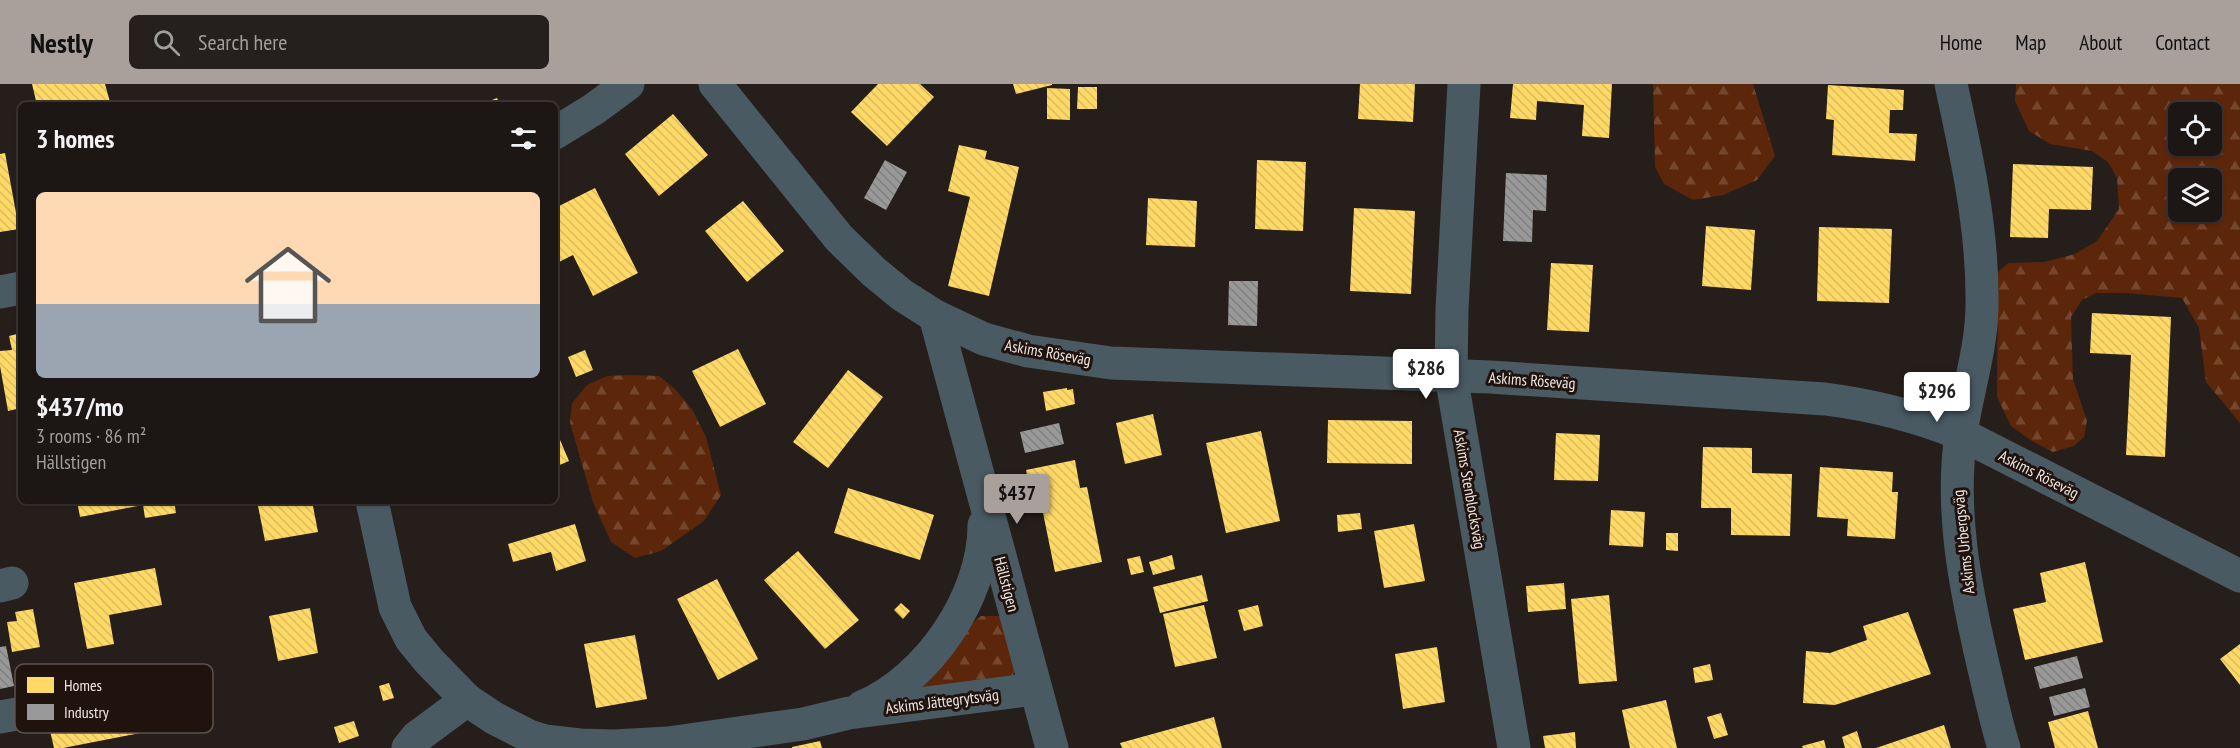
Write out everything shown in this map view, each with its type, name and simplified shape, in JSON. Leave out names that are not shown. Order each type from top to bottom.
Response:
[{"type":"street","points":[[558,132],[628,84]]},
{"type":"street","name":"Askims Röseväg","points":[[715,84],[844,244],[895,290],[935,316],[984,339],[1065,358],[1112,363],[1451,375],[1825,399],[1864,404],[1925,420],[1961,434],[2240,576]]},
{"type":"street","name":"Askims Stenblocksväg","points":[[1464,84],[1452,309],[1451,375],[1514,748]]},
{"type":"street","name":"Askims Urbergsväg","points":[[1951,84],[1979,231],[1982,273],[1979,340],[1961,434],[1957,487],[1958,521],[1971,613],[2004,748]]},
{"type":"street","points":[[0,292],[18,289]]},
{"type":"street","name":"Hällstigen","points":[[935,316],[1052,748]]},
{"type":"street","name":"Askims Jättegrytsväg","points":[[373,504],[395,607],[411,639],[429,661],[467,700],[495,718],[529,736],[580,747],[668,743],[803,724],[849,712],[872,703],[896,688],[929,656],[968,600],[978,573],[982,553],[984,500]]},
{"type":"street","name":"Askims Jättegrytsväg","points":[[849,712],[1035,689]]},
{"type":"street","points":[[408,748],[417,737],[467,700]]},
{"type":"green space","points":[[1653,84],[1753,84],[1775,156],[1757,180],[1723,195],[1693,200],[1664,184],[1655,167]]},
{"type":"green space","points":[[2016,84],[2240,84],[2240,423],[2206,382],[2199,328],[2182,298],[2096,293],[2082,300],[2071,317],[2073,379],[2087,421],[2084,437],[2074,446],[2053,452],[2011,426],[1997,397],[1998,272],[2008,263],[2044,262],[2075,254],[2097,241],[2119,209],[2117,178],[2108,162],[2092,151],[2050,144],[2029,131],[2015,101]]},
{"type":"green space","points":[[607,376],[659,376],[675,389],[692,409],[706,437],[721,495],[704,521],[661,551],[635,558],[611,542],[593,502],[570,423],[572,403],[587,385]]},
{"type":"green space","points":[[981,616],[1000,616],[1016,659],[1013,677],[917,693],[964,630]]},
{"type":"building: Homes","points":[[32,84],[105,84],[110,102],[36,102]]},
{"type":"building: Homes","points":[[878,84],[920,84],[934,97],[887,146],[851,112]]},
{"type":"building: Homes","points":[[1013,84],[1052,84],[1052,85],[1016,94]]},
{"type":"building: Homes","points":[[1360,84],[1415,84],[1413,122],[1358,119]]},
{"type":"building: Homes","points":[[1513,84],[1612,84],[1609,138],[1582,136],[1584,105],[1537,101],[1536,120],[1510,118]]},
{"type":"building: Homes","points":[[1828,85],[1904,90],[1903,110],[1890,110],[1889,133],[1917,134],[1915,161],[1832,155],[1834,120],[1826,119]]},
{"type":"building: Homes","points":[[1078,87],[1097,87],[1097,109],[1077,109]]},
{"type":"building: Homes","points":[[1047,88],[1070,89],[1070,120],[1047,119]]},
{"type":"building: Homes","points":[[497,98],[499,102],[487,102]]},
{"type":"building: Homes","points":[[673,114],[708,155],[659,196],[625,154]]},
{"type":"building: Homes","points":[[959,145],[987,151],[985,159],[1019,167],[989,296],[948,286],[970,197],[948,191]]},
{"type":"building: Homes","points":[[5,153],[18,229],[0,232],[0,154]]},
{"type":"building: Homes","points":[[1257,160],[1306,162],[1303,231],[1255,229]]},
{"type":"building: Homes","points":[[2013,164],[2093,167],[2091,210],[2049,209],[2048,238],[2010,237]]},
{"type":"building: Homes","points":[[595,188],[638,273],[593,296],[573,255],[558,262],[558,206]]},
{"type":"building: Homes","points":[[1148,198],[1197,201],[1195,247],[1146,245]]},
{"type":"building: Homes","points":[[743,201],[784,251],[747,282],[705,231]]},
{"type":"building: Homes","points":[[1354,208],[1415,211],[1411,294],[1350,291]]},
{"type":"building: Homes","points":[[1706,226],[1755,230],[1751,290],[1702,286]]},
{"type":"building: Homes","points":[[1819,227],[1892,229],[1889,303],[1817,301]]},
{"type":"building: Homes","points":[[1551,263],[1593,265],[1589,332],[1547,330]]},
{"type":"building: Homes","points":[[2092,313],[2171,317],[2165,457],[2126,455],[2131,355],[2090,353]]},
{"type":"building: Homes","points":[[18,334],[18,409],[8,411],[0,366],[0,351],[12,350],[9,336]]},
{"type":"building: Homes","points":[[738,349],[766,404],[720,427],[692,371]]},
{"type":"building: Homes","points":[[585,350],[593,370],[576,377],[568,357]]},
{"type":"building: Homes","points":[[848,370],[883,397],[828,468],[793,442]]},
{"type":"building: Homes","points":[[1067,388],[1067,390],[1073,389],[1075,404],[1046,411],[1043,392]]},
{"type":"building: Homes","points":[[1153,414],[1162,455],[1125,464],[1116,423]]},
{"type":"building: Homes","points":[[1328,420],[1412,421],[1412,464],[1327,463]]},
{"type":"building: Homes","points":[[1261,431],[1280,521],[1226,533],[1206,443]]},
{"type":"building: Homes","points":[[1556,433],[1600,435],[1598,481],[1554,480]]},
{"type":"building: Homes","points":[[558,435],[569,461],[558,466]]},
{"type":"building: Homes","points":[[1703,447],[1752,448],[1752,473],[1792,474],[1790,536],[1731,535],[1731,508],[1701,508]]},
{"type":"building: Homes","points":[[1075,460],[1080,488],[1087,487],[1102,562],[1055,572],[1040,498],[1032,500],[1026,470]]},
{"type":"building: Homes","points":[[1820,467],[1893,472],[1892,492],[1898,492],[1895,539],[1847,536],[1848,519],[1817,517]]},
{"type":"building: Homes","points":[[848,488],[934,515],[920,560],[834,533]]},
{"type":"building: Homes","points":[[78,504],[174,504],[176,513],[145,518],[143,505],[80,517]]},
{"type":"building: Homes","points":[[258,504],[313,504],[318,532],[265,541]]},
{"type":"building: Homes","points":[[1611,510],[1645,512],[1643,547],[1609,545]]},
{"type":"building: Homes","points":[[1360,513],[1362,529],[1338,532],[1337,515]]},
{"type":"building: Homes","points":[[575,524],[586,561],[556,571],[551,552],[513,562],[508,544]]},
{"type":"building: Homes","points":[[1414,524],[1425,581],[1384,588],[1374,531]]},
{"type":"building: Homes","points":[[1666,533],[1678,533],[1678,551],[1666,550]]},
{"type":"building: Homes","points":[[798,551],[859,620],[825,649],[764,580]]},
{"type":"building: Homes","points":[[1172,555],[1175,569],[1153,575],[1149,562]]},
{"type":"building: Homes","points":[[1140,556],[1144,572],[1131,575],[1127,559]]},
{"type":"building: Homes","points":[[2085,562],[2103,642],[2025,660],[2013,609],[2046,602],[2040,573]]},
{"type":"building: Homes","points":[[155,568],[162,605],[109,615],[114,644],[87,649],[74,583]]},
{"type":"building: Homes","points":[[1202,575],[1208,601],[1160,613],[1153,587]]},
{"type":"building: Homes","points":[[717,579],[758,659],[718,680],[677,599]]},
{"type":"building: Homes","points":[[1564,583],[1566,609],[1528,612],[1526,586]]},
{"type":"building: Homes","points":[[1609,595],[1617,681],[1579,684],[1571,599]]},
{"type":"building: Homes","points":[[901,603],[910,611],[903,619],[894,610]]},
{"type":"building: Homes","points":[[1204,605],[1217,658],[1175,667],[1163,614]]},
{"type":"building: Homes","points":[[1258,605],[1263,626],[1244,631],[1238,610]]},
{"type":"building: Homes","points":[[310,608],[318,653],[278,661],[269,616]]},
{"type":"building: Homes","points":[[33,609],[40,647],[12,652],[7,622],[17,621],[15,612]]},
{"type":"building: Homes","points":[[1908,612],[1931,674],[1835,705],[1803,703],[1806,651],[1830,653],[1867,640],[1863,626]]},
{"type":"building: Homes","points":[[635,635],[647,699],[596,708],[584,644]]},
{"type":"building: Homes","points":[[2240,644],[2240,685],[2220,659]]},
{"type":"building: Homes","points":[[1437,647],[1445,702],[1403,709],[1395,654]]},
{"type":"building: Homes","points":[[1710,664],[1713,680],[1695,683],[1693,668]]},
{"type":"building: Homes","points":[[389,683],[394,698],[383,701],[379,686]]},
{"type":"building: Homes","points":[[1666,700],[1677,748],[1630,748],[1622,710]]},
{"type":"building: Homes","points":[[2088,711],[2098,748],[2055,748],[2048,722]]},
{"type":"building: Homes","points":[[1721,713],[1728,735],[1714,739],[1707,717]]},
{"type":"building: Homes","points":[[1214,717],[1222,748],[1122,748],[1120,743]]},
{"type":"building: Homes","points":[[354,721],[359,736],[339,743],[334,727]]},
{"type":"building: Homes","points":[[1944,725],[1951,748],[1876,748]]},
{"type":"building: Homes","points":[[1857,731],[1862,748],[1845,748],[1842,737]]},
{"type":"building: Homes","points":[[1575,732],[1576,748],[1545,748],[1543,736]]},
{"type":"building: Homes","points":[[51,733],[140,733],[63,748],[54,748]]},
{"type":"building: Homes","points":[[1824,740],[1826,748],[1803,748],[1802,746]]},
{"type":"building: Homes","points":[[820,741],[822,748],[792,748],[792,747]]},
{"type":"building: Industry","points":[[885,160],[907,172],[886,210],[864,198]]},
{"type":"building: Industry","points":[[1506,173],[1547,175],[1546,211],[1533,210],[1532,242],[1503,241]]},
{"type":"building: Industry","points":[[1229,281],[1258,281],[1257,326],[1228,325]]},
{"type":"building: Industry","points":[[1059,423],[1064,444],[1025,453],[1020,432]]},
{"type":"building: Industry","points":[[6,646],[14,686],[0,689],[0,647]]},
{"type":"building: Industry","points":[[2077,656],[2083,678],[2040,689],[2034,667]]},
{"type":"building: Industry","points":[[2085,688],[2090,707],[2054,716],[2049,697]]}]
